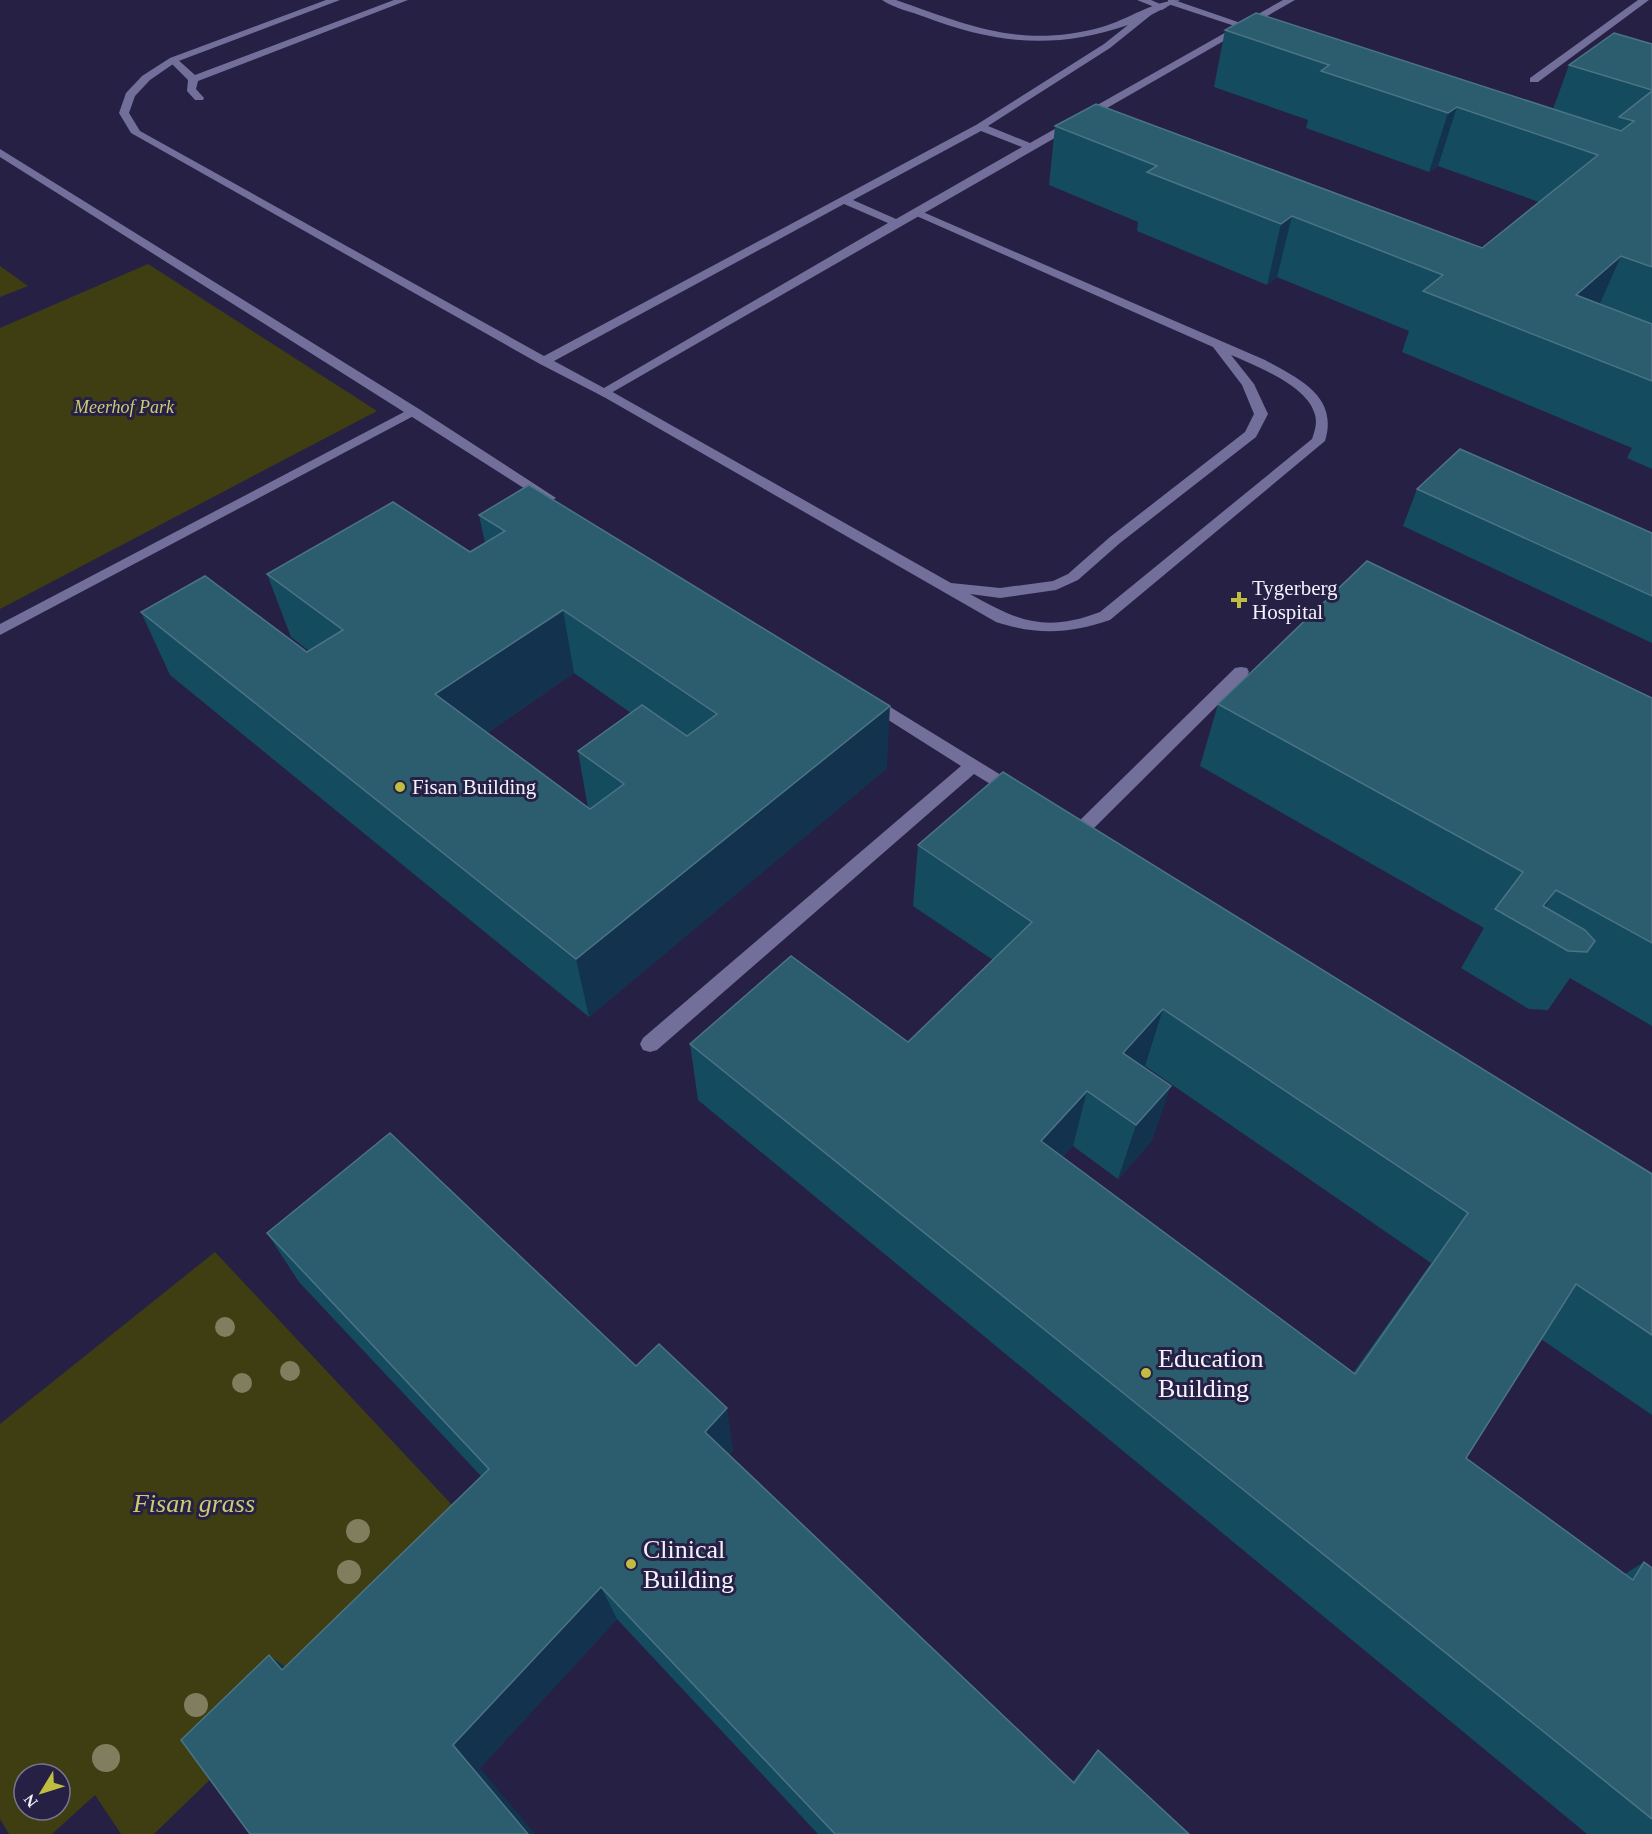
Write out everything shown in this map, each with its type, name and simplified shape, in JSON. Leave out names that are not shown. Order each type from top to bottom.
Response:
[{"type":"street","points":[[334,0],[173,60],[146,78],[130,95],[124,113],[136,133],[604,393],[1001,618],[1016,624],[1060,628],[1089,623],[1105,616],[1313,447],[1321,435],[1324,422],[1323,413],[1312,397],[1306,390],[1260,363],[916,212]]},
{"type":"street","points":[[193,79],[403,0]]},
{"type":"street","points":[[887,0],[974,30],[1016,38],[1085,36],[1147,14],[1169,3]]},
{"type":"street","points":[[1142,0],[1169,3],[1275,36]]},
{"type":"street","points":[[604,393],[897,222],[1031,147],[1087,120],[1290,0]]},
{"type":"street","points":[[1534,80],[1644,0]]},
{"type":"street","points":[[544,361],[980,127],[1107,46],[1147,14]]},
{"type":"street","points":[[173,60],[193,79]]},
{"type":"street","points":[[193,79],[190,88],[199,98]]},
{"type":"street","points":[[980,127],[1031,147]]},
{"type":"street","points":[[0,152],[564,507]]},
{"type":"street","points":[[844,200],[897,222]]},
{"type":"street","points":[[937,582],[970,591],[1000,593],[1056,585],[1073,577],[1115,540],[1251,434],[1261,414],[1248,384],[1215,343]]},
{"type":"street","points":[[0,630],[414,412]]},
{"type":"street","points":[[1080,831],[1241,672]]},
{"type":"street","points":[[853,690],[1032,801]]},
{"type":"street","points":[[650,1044],[973,765]]},
{"type":"green space","name":"Meerhof Park","points":[[148,264],[377,411],[0,609],[0,328]]},
{"type":"green space","points":[[0,266],[28,286],[0,297]]},
{"type":"green space","name":"Fisan grass","points":[[215,1252],[454,1507],[224,1766],[154,1834],[121,1834],[95,1795],[72,1816],[72,1762],[12,1762],[12,1822],[65,1822],[52,1834],[9,1834],[0,1819],[0,1424]]},
{"type":"building","points":[[1256,13],[1621,131],[1634,121],[1619,117],[1652,91],[1652,267],[1621,256],[1576,295],[1652,324],[1652,381],[1423,291],[1443,275],[1292,216],[1281,224],[1147,172],[1157,166],[1055,126],[1096,104],[1482,248],[1598,155],[1457,107],[1448,113],[1321,71],[1329,65],[1225,30]]},
{"type":"building","points":[[1614,33],[1652,44],[1652,90],[1569,65]]},
{"type":"building","points":[[1460,449],[1652,533],[1652,596],[1417,489]]},
{"type":"building","name":"Fisan Building","points":[[529,485],[890,706],[576,959],[141,612],[205,576],[307,652],[343,630],[267,574],[393,502],[470,552],[505,531],[479,515]],"holes":[[[563,610],[717,714],[687,736],[642,705],[578,751],[624,784],[590,809],[435,694]]]},
{"type":"building","points":[[1367,561],[1652,698],[1652,943],[1556,890],[1543,906],[1585,930],[1595,941],[1587,952],[1568,951],[1495,909],[1523,872],[1218,704]]},
{"type":"building","name":"Education Building","points":[[1003,772],[1652,1174],[1652,1335],[1576,1284],[1466,1458],[1633,1580],[1644,1562],[1652,1568],[1652,1819],[690,1044],[791,956],[908,1042],[1032,922],[918,845]],"holes":[[[1163,1009],[1468,1213],[1355,1374],[1041,1141],[1087,1091],[1136,1125],[1171,1086],[1123,1053]]]},
{"type":"building","name":"Clinical Building","points":[[390,1133],[636,1366],[659,1344],[727,1408],[705,1432],[1074,1783],[1098,1750],[1189,1834],[835,1834],[601,1587],[453,1745],[528,1834],[250,1834],[181,1740],[269,1655],[282,1670],[489,1469],[267,1233]]},
{"type":"place","name":"Tygerberg Hospital","points":[[1239,600]]},
{"type":"place","name":"Fisan Building","points":[[400,787]]},
{"type":"place","name":"Education Building","points":[[1146,1373]]},
{"type":"place","name":"Clinical Building","points":[[631,1564]]}]
